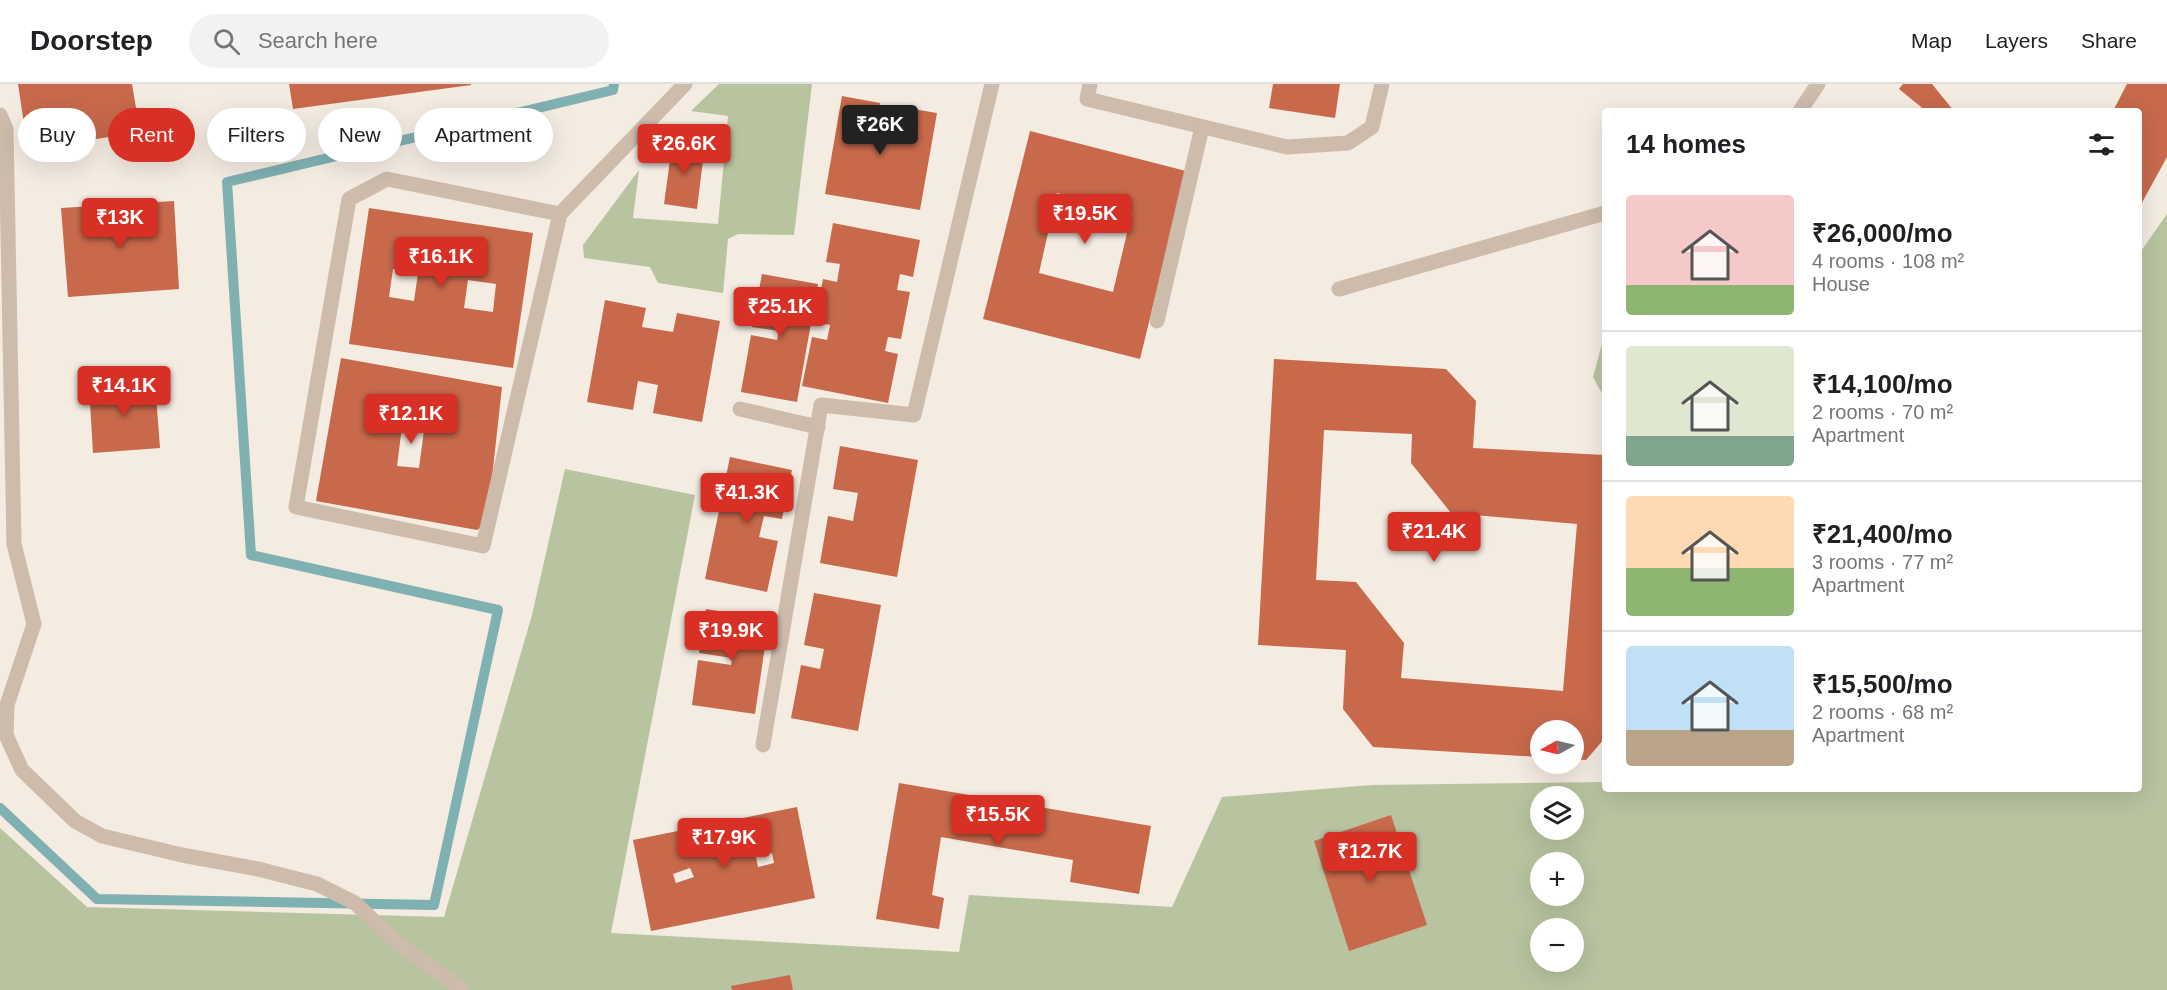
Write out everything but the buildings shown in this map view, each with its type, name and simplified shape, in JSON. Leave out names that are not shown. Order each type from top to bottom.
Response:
[{"type":"street","points":[[560,214],[387,179],[349,199],[296,507],[483,546],[560,214],[685,84]]},
{"type":"street","points":[[762,745],[821,405],[914,415],[992,84]]},
{"type":"street","points":[[1090,84],[1087,99],[1287,147],[1348,143],[1372,127],[1382,84]]},
{"type":"street","points":[[1802,108],[1818,84]]},
{"type":"street","points":[[0,115],[6,129],[14,544],[34,624],[7,705],[6,735],[22,770],[75,821],[102,836],[317,884],[355,903],[393,939],[462,990]]},
{"type":"street","points":[[1157,321],[1202,127]]},
{"type":"street","points":[[1339,290],[1602,214]]},
{"type":"street","points":[[740,409],[818,427]]},
{"type":"green space","points":[[719,84],[812,84],[794,235],[738,234],[728,239],[723,293],[658,283],[650,267],[584,258],[583,245],[639,170],[633,218],[718,224],[728,116],[691,111]]},
{"type":"green space","points":[[2167,214],[2167,990],[0,990],[0,828],[87,907],[444,917],[532,615],[565,469],[695,495],[611,933],[959,952],[969,895],[1172,907],[1222,797],[1372,785],[1602,782],[1602,792],[2142,792],[2142,250]]},
{"type":"green space","points":[[1602,344],[1602,394],[1593,377]]},
{"type":"waterway","points":[[0,808],[97,899],[434,905],[498,610],[251,555],[227,182],[613,90],[614,84]]}]
